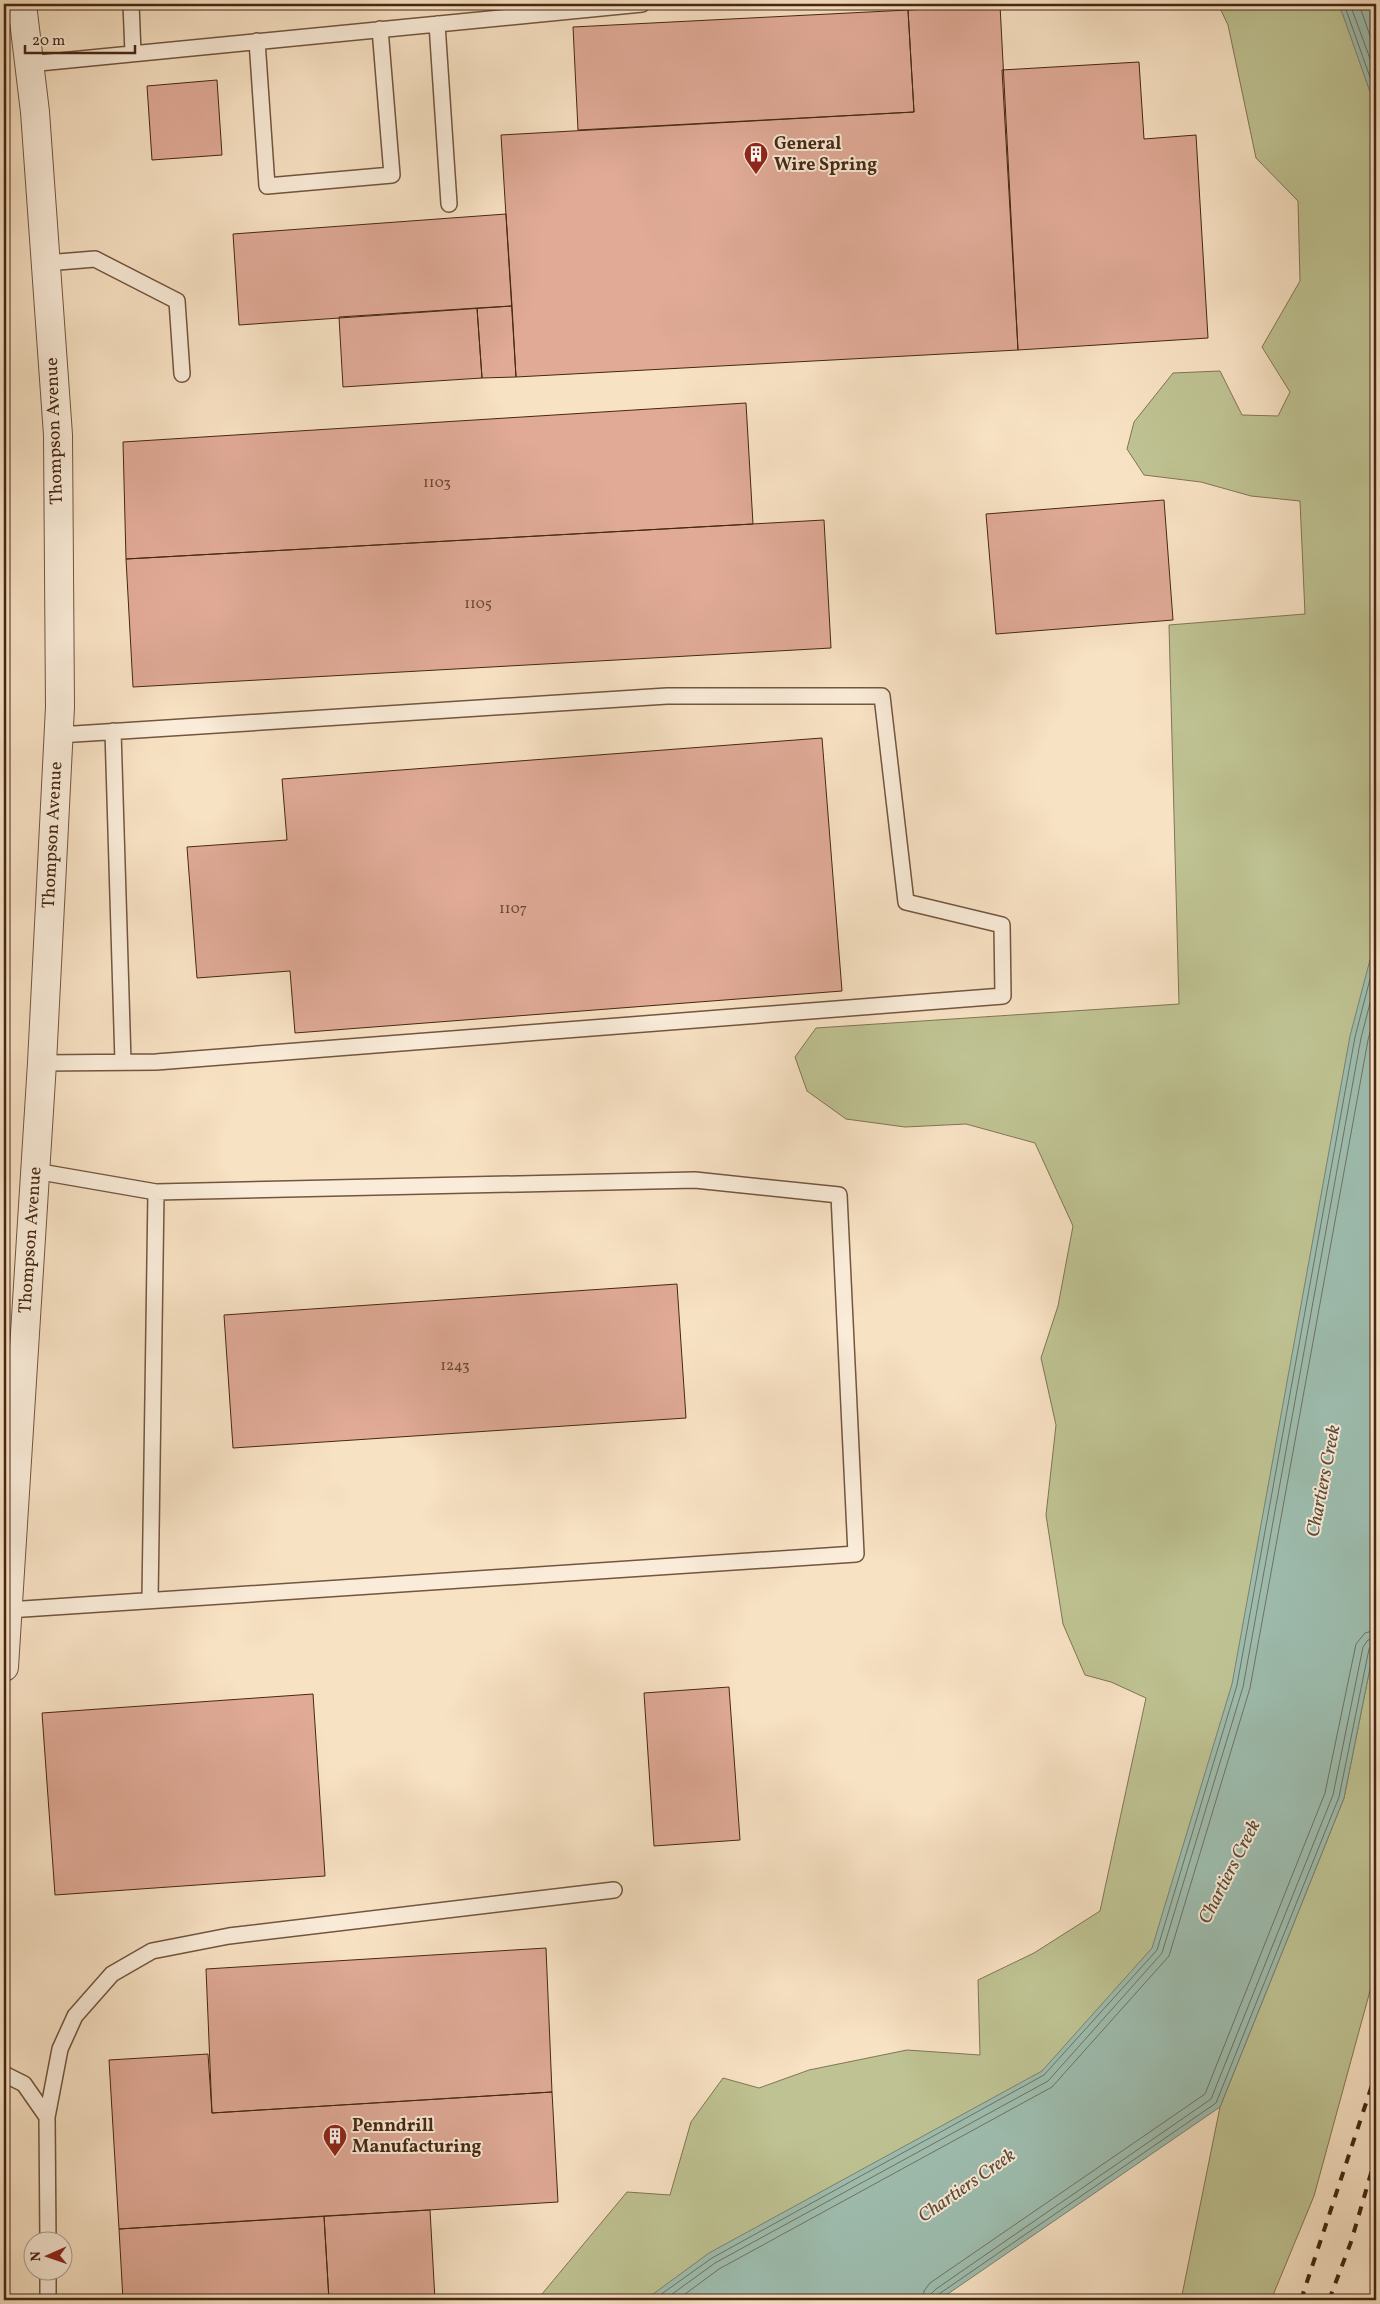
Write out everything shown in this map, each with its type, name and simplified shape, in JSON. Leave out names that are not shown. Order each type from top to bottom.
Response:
[{"type":"street","name":"Thompson Avenue","points":[[4,1667],[42,1063],[59,735],[58,435],[35,112],[22,4]]},
{"type":"lane","points":[[131,4],[134,53]]},
{"type":"lane","points":[[29,64],[615,5],[642,4]]},
{"type":"lane","points":[[437,24],[449,204]]},
{"type":"lane","points":[[257,41],[267,186],[392,175],[380,30]]},
{"type":"lane","points":[[46,263],[95,258],[177,301],[182,374]]},
{"type":"lane","points":[[42,1063],[156,1062],[1002,996],[1002,926],[906,902],[882,696],[667,696],[59,735]]},
{"type":"lane","points":[[113,731],[123,1062]]},
{"type":"lane","points":[[8,1610],[856,1554],[839,1195],[695,1180],[156,1192],[35,1171]]},
{"type":"lane","points":[[150,1600],[156,1192]]},
{"type":"lane","points":[[48,2232],[47,2117],[60,2049],[75,2016],[112,1974],[152,1951],[229,1936],[550,1900],[614,1890]]},
{"type":"lane","points":[[4,2074],[24,2084],[47,2117]]},
{"type":"lane","points":[[48,2282],[48,2300]]},
{"type":"green space","points":[[1218,4],[1348,4],[1376,85],[1376,1033],[1237,1699],[1163,1950],[1047,2081],[681,2300],[537,2300],[627,2192],[670,2195],[691,2122],[723,2078],[759,2088],[809,2070],[907,2050],[980,2055],[978,1980],[1034,1953],[1100,1911],[1146,1698],[1111,1682],[1085,1675],[1063,1624],[1046,1515],[1056,1425],[1041,1358],[1058,1306],[1073,1226],[1035,1143],[966,1124],[905,1127],[846,1119],[807,1091],[795,1057],[816,1028],[1179,1004],[1169,625],[1305,614],[1300,501],[1251,496],[1201,482],[1144,475],[1127,449],[1134,422],[1173,373],[1220,371],[1242,415],[1278,416],[1290,392],[1262,347],[1300,281],[1298,201],[1256,158],[1228,25]]},
{"type":"green space","points":[[1376,1638],[1376,1969],[1314,2196],[1271,2300],[1181,2300],[1220,2107],[1344,1798]]},
{"type":"water","points":[[1338,4],[1376,4],[1376,109],[1343,15]]},
{"type":"water","name":"Chartiers Creek","points":[[1376,937],[1376,1638],[1344,1798],[1220,2107],[939,2300],[645,2300],[709,2253],[1042,2071],[1152,1948],[1232,1684],[1350,1036]]},
{"type":"building","name":"General Wire Spring","points":[[1000,5],[1018,350],[516,377],[501,135],[914,112],[908,10]]},
{"type":"building","points":[[908,10],[914,112],[578,130],[573,27]]},
{"type":"building","points":[[1139,62],[1144,139],[1196,135],[1208,338],[1018,350],[1002,70]]},
{"type":"building","points":[[217,80],[222,155],[152,160],[147,86]]},
{"type":"building","points":[[506,214],[512,306],[239,325],[233,234]]},
{"type":"building","points":[[512,306],[516,377],[482,378],[477,308]]},
{"type":"building","points":[[477,308],[482,378],[343,387],[339,317]]},
{"type":"building","points":[[746,403],[753,524],[126,559],[123,442]]},
{"type":"building","points":[[1164,500],[1173,620],[996,634],[986,514]]},
{"type":"building","points":[[824,520],[831,648],[133,687],[126,559]]},
{"type":"building","points":[[822,738],[842,991],[295,1033],[290,971],[197,978],[187,847],[287,840],[282,779]]},
{"type":"building","points":[[677,1284],[686,1418],[233,1448],[224,1315]]},
{"type":"building","points":[[729,1687],[740,1840],[654,1846],[644,1693]]},
{"type":"building","points":[[313,1694],[325,1876],[55,1895],[42,1713]]},
{"type":"building","points":[[546,1948],[552,2092],[212,2113],[206,1969]]},
{"type":"building","name":"Penndrill Manufacturing","points":[[208,2054],[212,2113],[552,2092],[558,2202],[119,2229],[109,2060]]},
{"type":"building","points":[[430,2210],[435,2300],[329,2300],[324,2216]]},
{"type":"building","points":[[324,2216],[329,2300],[123,2300],[119,2229]]},
{"type":"railway","points":[[1301,2300],[1376,2073]]},
{"type":"railway","points":[[1329,2300],[1351,2242],[1376,2156]]},
{"type":"place","name":"General Wire Spring","points":[[756,175]]},
{"type":"place","name":"Penndrill Manufacturing","points":[[335,2157]]}]
